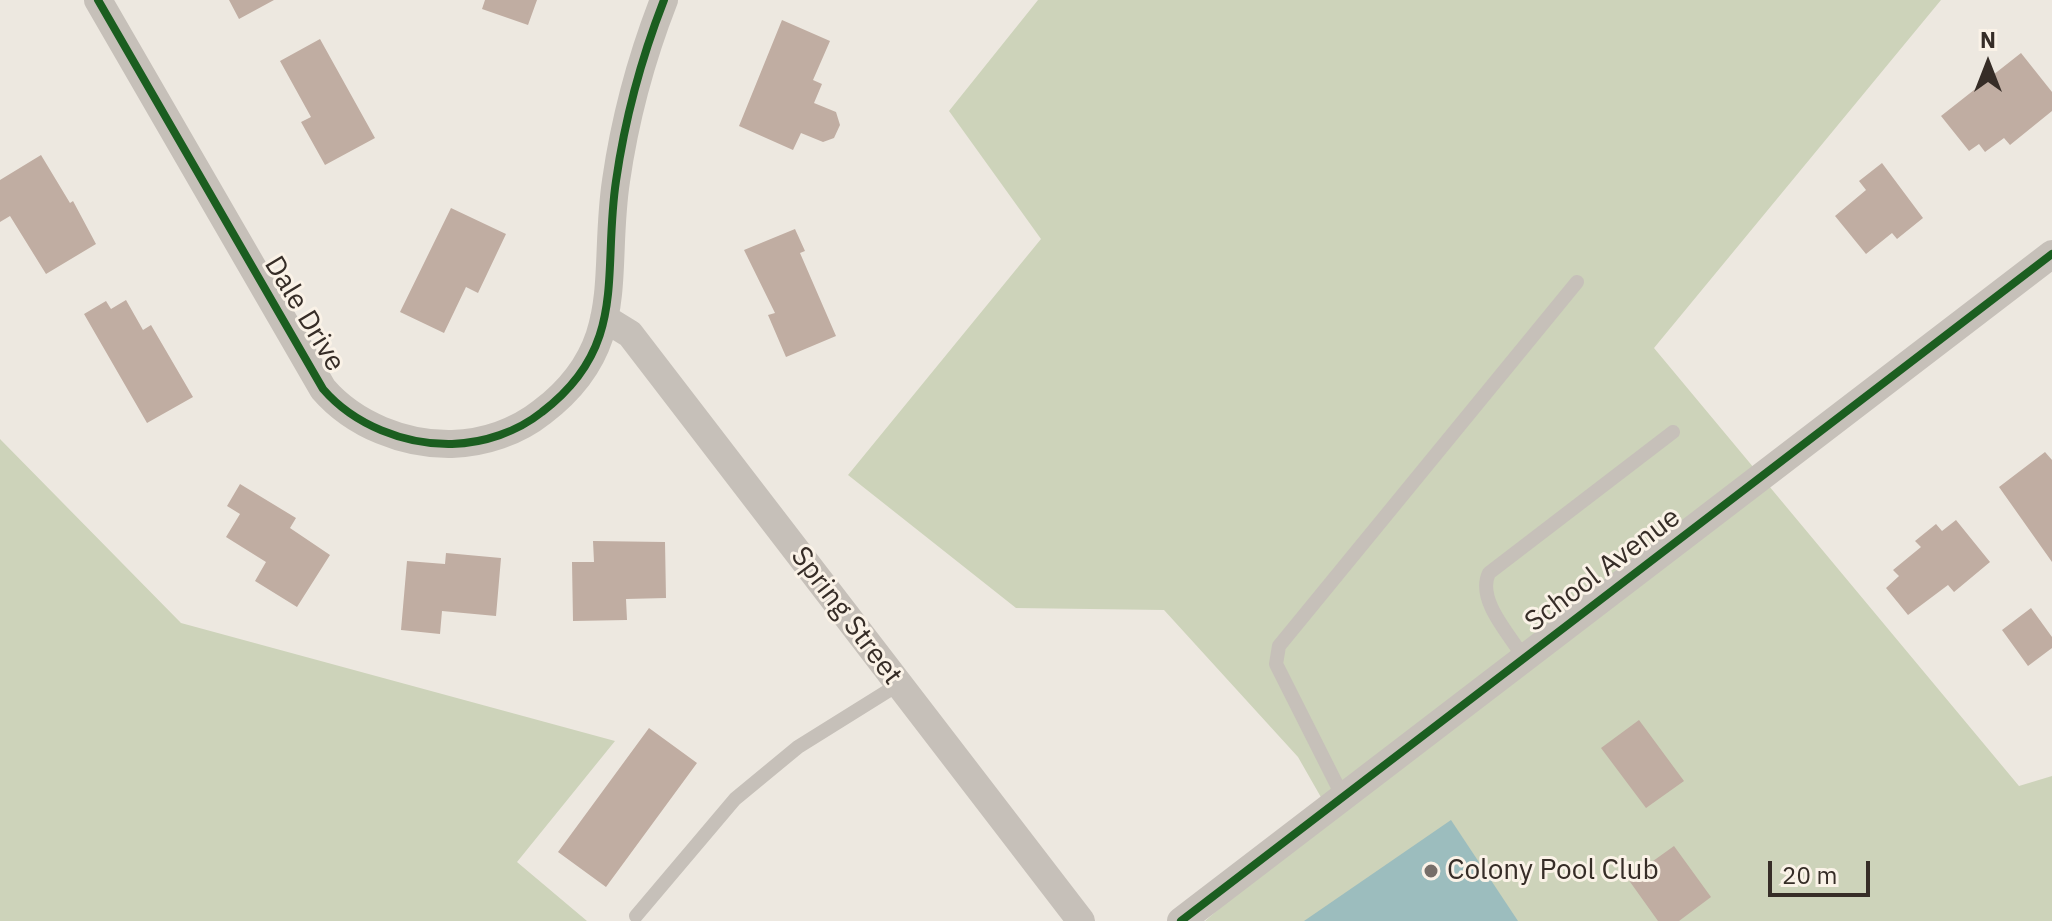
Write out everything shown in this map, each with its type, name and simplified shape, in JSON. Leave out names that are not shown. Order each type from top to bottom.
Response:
[{"type":"street","name":"Dale Drive","points":[[98,0],[296,348],[331,398],[363,423],[410,440],[438,444],[461,444],[504,434],[528,423],[564,396],[593,357],[604,318],[612,266],[614,191],[620,151],[645,46],[664,0]]},
{"type":"street","name":"School Avenue","points":[[1181,921],[2052,254]]},
{"type":"street","name":"Spring Street","points":[[604,318],[630,334],[1081,921]]},
{"type":"lane","points":[[1343,797],[1276,664],[1279,646],[1577,282]]},
{"type":"lane","points":[[1524,658],[1487,598],[1483,584],[1489,573],[1673,432]]},
{"type":"lane","points":[[636,916],[735,799],[798,747],[899,684]]},
{"type":"green space","points":[[1038,0],[1941,0],[1654,348],[2019,786],[2052,776],[2052,921],[1205,921],[1330,813],[1298,757],[1164,610],[1016,608],[848,475],[1041,239],[949,111]]},
{"type":"green space","points":[[0,439],[181,623],[615,741],[517,862],[587,921],[0,921]]},
{"type":"water","name":"Colony Pool Club","points":[[1451,820],[1518,921],[1304,921]]},
{"type":"building","points":[[229,0],[274,0],[239,19]]},
{"type":"building","points":[[485,0],[537,0],[528,25],[482,9]]},
{"type":"building","points":[[782,20],[830,41],[813,80],[822,84],[814,103],[836,112],[840,125],[834,138],[823,142],[801,133],[793,150],[739,126]]},
{"type":"building","points":[[320,39],[375,138],[325,165],[301,122],[311,117],[280,61]]},
{"type":"building","points":[[2021,53],[2052,92],[2052,111],[2010,145],[2004,138],[1985,152],[1979,144],[1969,151],[1941,116]]},
{"type":"building","points":[[41,155],[70,203],[73,201],[96,244],[46,274],[10,216],[0,222],[0,180]]},
{"type":"building","points":[[1882,163],[1923,218],[1897,239],[1892,233],[1866,254],[1835,216],[1866,190],[1859,181]]},
{"type":"building","points":[[451,208],[506,234],[478,293],[466,287],[444,333],[400,312]]},
{"type":"building","points":[[795,229],[805,251],[800,253],[836,336],[786,357],[768,315],[775,313],[744,250]]},
{"type":"building","points":[[126,300],[143,330],[151,325],[193,397],[147,423],[84,314],[106,301],[111,309]]},
{"type":"building","points":[[2045,452],[2052,460],[2052,562],[1999,487]]},
{"type":"building","points":[[240,484],[296,518],[290,528],[330,555],[297,607],[255,581],[266,562],[226,537],[240,514],[227,506]]},
{"type":"building","points":[[1956,520],[1990,562],[1954,592],[1948,585],[1908,615],[1886,588],[1899,576],[1893,570],[1921,547],[1915,541],[1936,524],[1942,531]]},
{"type":"building","points":[[593,541],[665,542],[666,598],[626,599],[627,620],[573,621],[572,562],[594,562]]},
{"type":"building","points":[[446,553],[501,558],[496,616],[442,611],[440,634],[401,630],[407,561],[445,564]]},
{"type":"building","points":[[2031,608],[2052,637],[2052,648],[2028,666],[2002,630]]},
{"type":"building","points":[[1639,720],[1684,781],[1646,808],[1601,748]]},
{"type":"building","points":[[649,728],[697,763],[606,887],[558,852]]},
{"type":"building","points":[[1674,846],[1711,897],[1679,921],[1658,921],[1628,879]]},
{"type":"cycle path","points":[[98,0],[323,389],[350,413],[382,430],[416,441],[452,444],[500,435],[532,419],[570,387],[588,361],[600,334],[606,307],[612,215],[624,134],[641,67],[664,0]]},
{"type":"cycle path","points":[[1181,921],[2052,254]]},
{"type":"place","name":"Colony Pool Club","points":[[1431,871]]}]
